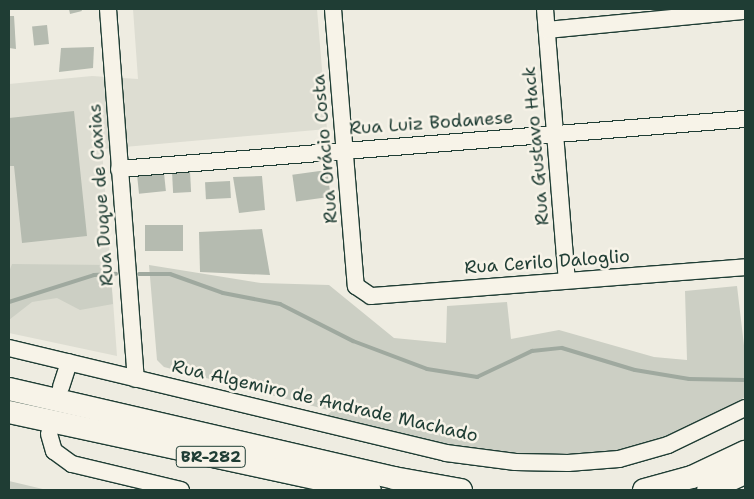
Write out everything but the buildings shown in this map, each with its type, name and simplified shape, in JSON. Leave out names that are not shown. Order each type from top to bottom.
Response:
[{"type":"highway","name":"BR-282","points":[[9,389],[394,478],[461,490]]},
{"type":"highway","name":"BR-282","points":[[9,412],[370,490]]},
{"type":"highway","points":[[644,490],[692,476],[745,452]]},
{"type":"highway","points":[[708,490],[745,473]]},
{"type":"street","name":"Rua Duque de Caxias","points":[[108,9],[136,379]]},
{"type":"street","name":"Rua Orácio Costa","points":[[333,9],[356,286]]},
{"type":"street","name":"Rua Gustavo Hack","points":[[545,9],[567,280]]},
{"type":"street","points":[[547,30],[742,10]]},
{"type":"street","name":"Rua Luiz Bodanese","points":[[119,169],[745,119]]},
{"type":"street","name":"Rua Cerilo Daloglio","points":[[356,286],[371,296],[745,267]]},
{"type":"street","name":"Rua Algemiro de Andrade Machado","points":[[9,348],[446,453],[515,462],[568,463],[619,458],[668,445],[745,408]]},
{"type":"street","points":[[61,387],[69,362]]},
{"type":"street","points":[[49,434],[54,451],[62,460],[141,485],[181,490]]},
{"type":"shaded area","points":[[133,9],[317,9],[327,129],[102,149],[117,356],[9,333],[9,84],[92,76],[138,79]]},
{"type":"shaded area","points":[[12,264],[110,265],[113,304],[80,310],[57,298],[32,302],[9,320],[9,272]]},
{"type":"shaded area","points":[[149,265],[261,283],[329,285],[394,338],[446,343],[447,306],[507,302],[511,339],[559,330],[654,357],[687,360],[685,291],[737,286],[745,354],[745,397],[692,429],[618,456],[514,460],[320,421],[332,411],[164,367],[157,360]]},
{"type":"shaded area","points":[[9,481],[47,490],[9,490]]},
{"type":"waterway","points":[[9,302],[94,275],[116,274]]},
{"type":"waterway","points":[[139,274],[170,274],[223,293],[280,304],[353,341],[427,369],[477,377],[532,351],[562,348],[635,370],[689,379],[745,380]]}]
